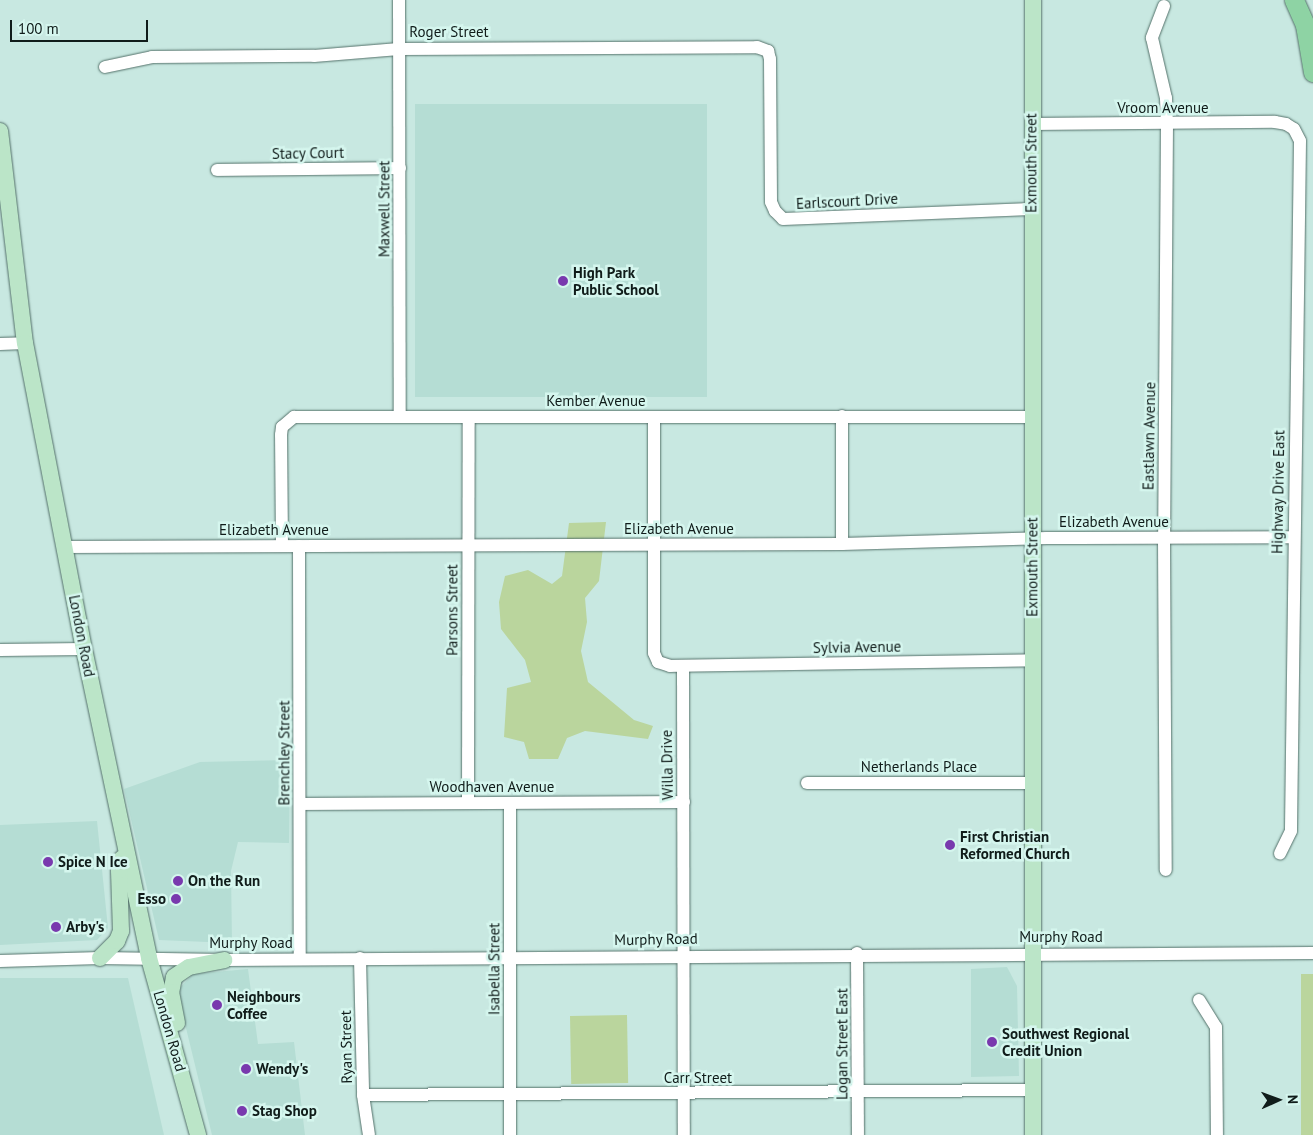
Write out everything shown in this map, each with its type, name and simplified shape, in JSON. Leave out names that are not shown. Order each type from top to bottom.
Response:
[{"type":"highway","points":[[1294,0],[1305,25],[1313,72]]},
{"type":"main road","name":"Exmouth Street","points":[[1033,0],[1031,124],[1033,1135]]},
{"type":"main road","name":"London Road","points":[[0,131],[25,343],[84,649],[149,958],[198,1135]]},
{"type":"main road","points":[[100,958],[120,936],[119,870],[125,849]]},
{"type":"main road","points":[[182,1072],[172,982],[184,969],[224,960]]},
{"type":"street","name":"Maxwell Street","points":[[399,0],[400,417]]},
{"type":"street","name":"Eastlawn Avenue","points":[[1164,6],[1152,38],[1166,98],[1167,124],[1164,539],[1166,870]]},
{"type":"street","name":"Roger Street","points":[[105,68],[152,57],[314,56],[399,49],[757,47],[769,54],[770,75]]},
{"type":"street","name":"Earlscourt Drive","points":[[770,75],[771,202],[775,211],[783,219],[1031,209]]},
{"type":"street","name":"Vroom Avenue","points":[[1031,124],[1275,122],[1286,124],[1294,129]]},
{"type":"street","name":"Highway Drive East","points":[[1280,854],[1292,831],[1300,141],[1294,129]]},
{"type":"street","name":"Stacy Court","points":[[217,170],[400,168]]},
{"type":"street","points":[[0,344],[25,343]]},
{"type":"street","name":"Kember Avenue","points":[[282,546],[281,435],[286,421],[294,416],[1033,417]]},
{"type":"street","points":[[842,416],[842,544]]},
{"type":"street","name":"Parsons Street","points":[[468,803],[469,417]]},
{"type":"street","points":[[654,417],[655,658],[663,664],[683,666]]},
{"type":"street","name":"Elizabeth Avenue","points":[[64,547],[842,544],[1031,541],[1047,538],[1294,537]]},
{"type":"street","name":"Brenchley Street","points":[[300,546],[300,959]]},
{"type":"street","points":[[0,650],[84,649]]},
{"type":"street","name":"Sylvia Avenue","points":[[683,666],[1032,660]]},
{"type":"street","name":"Willa Drive","points":[[683,666],[684,1135]]},
{"type":"street","name":"Netherlands Place","points":[[807,783],[1032,782]]},
{"type":"street","name":"Woodhaven Avenue","points":[[300,804],[684,802]]},
{"type":"street","name":"Isabella Street","points":[[510,803],[510,1135]]},
{"type":"street","name":"Murphy Road","points":[[0,961],[100,958],[224,960],[685,955],[1313,953]]},
{"type":"street","name":"Logan Street East","points":[[857,954],[858,1135]]},
{"type":"street","name":"Ryan Street","points":[[360,958],[363,1095],[369,1135]]},
{"type":"street","points":[[1199,1000],[1216,1027],[1217,1135]]},
{"type":"street","name":"Carr Street","points":[[363,1095],[1033,1090]]},
{"type":"shaded area","name":"High Park Public School","points":[[415,104],[707,104],[707,397],[415,397]]},
{"type":"shaded area","points":[[290,760],[289,843],[238,842],[231,871],[232,943],[159,940],[124,789],[200,762]]},
{"type":"shaded area","points":[[97,821],[108,928],[97,940],[0,945],[0,825]]},
{"type":"shaded area","points":[[1007,967],[1017,986],[1019,1076],[971,1077],[971,969]]},
{"type":"shaded area","points":[[248,969],[258,1044],[294,1042],[305,1135],[212,1135],[177,991],[193,974]]},
{"type":"shaded area","points":[[0,978],[128,978],[164,1135],[0,1135]]},
{"type":"green space","points":[[606,522],[599,581],[585,598],[587,622],[581,651],[588,682],[634,720],[653,726],[648,739],[585,731],[567,738],[558,759],[529,759],[524,742],[504,737],[507,688],[531,682],[525,660],[501,629],[499,602],[505,576],[528,570],[552,584],[562,576],[569,523]]},
{"type":"green space","points":[[1301,974],[1313,974],[1313,1135],[1301,1135]]},
{"type":"green space","points":[[627,1015],[628,1083],[571,1084],[570,1016]]},
{"type":"place","name":"High Park Public School","points":[[563,281]]},
{"type":"place","name":"First Christian Reformed Church","points":[[950,845]]},
{"type":"place","name":"Spice N Ice","points":[[48,862]]},
{"type":"place","name":"On the Run","points":[[178,881]]},
{"type":"place","name":"Esso","points":[[176,899]]},
{"type":"place","name":"Arby's","points":[[56,927]]},
{"type":"place","name":"Neighbours Coffee","points":[[217,1005]]},
{"type":"place","name":"Southwest Regional Credit Union","points":[[992,1042]]},
{"type":"place","name":"Wendy's","points":[[246,1069]]},
{"type":"place","name":"Stag Shop","points":[[242,1111]]}]
